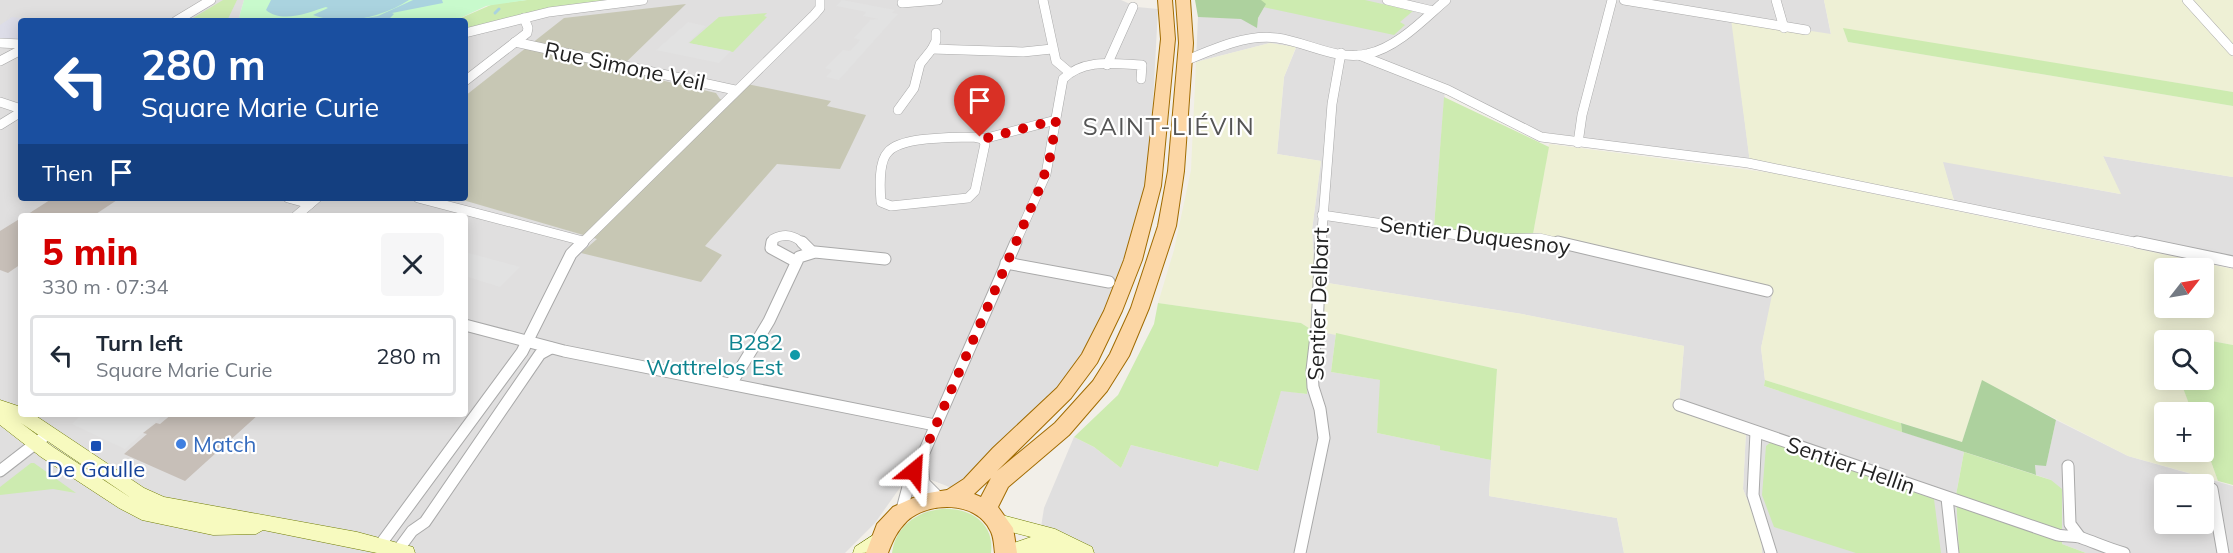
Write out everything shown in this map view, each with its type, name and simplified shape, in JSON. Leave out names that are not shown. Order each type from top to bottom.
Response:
[{"type":"main road","points":[[862,553],[879,545],[889,525],[901,514],[917,504],[945,498],[972,484],[1064,393],[1090,358],[1113,311],[1140,238],[1155,176],[1168,39],[1165,0]]},
{"type":"main road","points":[[1083,553],[1064,546],[1048,544],[1025,546],[1007,553],[1005,537],[992,516],[1000,481],[1048,442],[1084,406],[1110,371],[1128,337],[1157,260],[1173,197],[1186,52],[1183,0]]},
{"type":"main road","points":[[0,406],[18,415]]},
{"type":"main road","points":[[0,416],[31,422],[42,438],[114,496],[148,514],[213,527],[289,528],[395,550]]},
{"type":"main road","points":[[945,498],[970,501],[992,516],[1048,534],[1083,553]]},
{"type":"street","points":[[181,18],[211,0]]},
{"type":"street","points":[[468,32],[558,10],[643,0]]},
{"type":"street","points":[[395,550],[468,424],[528,342],[568,258],[735,90],[818,11],[820,0]]},
{"type":"street","points":[[902,3],[938,0]]},
{"type":"street","points":[[1043,0],[1052,49],[1058,65],[1069,72]]},
{"type":"street","points":[[1387,0],[1432,11]]},
{"type":"street","points":[[1359,55],[1380,50],[1446,0]]},
{"type":"street","points":[[1578,143],[1582,115],[1612,0]]},
{"type":"street","points":[[1624,0],[1806,30]]},
{"type":"street","points":[[1776,0],[1784,28]]},
{"type":"street","points":[[2187,0],[2233,51]]},
{"type":"street","points":[[1107,65],[1133,7]]},
{"type":"street","points":[[468,79],[528,30],[524,18]]},
{"type":"street","points":[[898,110],[914,88],[920,64],[932,49],[936,41],[936,33]]},
{"type":"street","points":[[1186,52],[1216,49],[1268,37],[1359,55],[1448,90],[1535,135],[1578,143],[1748,163],[2233,262]]},
{"type":"street","name":"Rue Simone Veil","points":[[515,42],[735,90]]},
{"type":"street","points":[[0,43],[18,45]]},
{"type":"street","points":[[1186,52],[1199,48],[1216,49]]},
{"type":"street","points":[[932,49],[1023,52],[1052,49]]},
{"type":"street","points":[[0,62],[18,52]]},
{"type":"street","name":"Sentier Delbart","points":[[1300,553],[1324,438],[1320,409],[1312,380],[1322,215],[1332,104],[1341,53]]},
{"type":"street","points":[[901,514],[911,476],[922,457],[1046,174],[1062,81],[1069,72],[1086,66],[1107,65],[1142,65],[1141,79]]},
{"type":"street","points":[[0,102],[18,111]]},
{"type":"street","points":[[0,124],[18,114]]},
{"type":"street","points":[[983,139],[985,144],[975,191],[968,198],[891,206],[881,202],[884,157],[894,146],[906,142],[974,137],[983,139],[1056,120]]},
{"type":"street","points":[[300,213],[314,201]]},
{"type":"street","points":[[430,201],[584,241]]},
{"type":"street","name":"Sentier Duquesnoy","points":[[1322,215],[1485,239],[1539,238],[1767,291]]},
{"type":"street","points":[[795,261],[771,248],[773,239],[784,235],[794,236],[812,252]]},
{"type":"street","points":[[731,384],[769,321],[795,261],[802,255],[812,252],[885,259]]},
{"type":"street","points":[[1006,263],[1109,282]]},
{"type":"street","points":[[468,326],[551,348],[935,424]]},
{"type":"street","points":[[395,550],[412,531],[425,522],[540,354],[551,348]]},
{"type":"street","name":"Sentier Hellin","points":[[1679,405],[2058,535],[2070,538],[2079,536],[2099,546],[2124,553]]},
{"type":"street","points":[[468,424],[489,430]]},
{"type":"street","name":"Sentier Hellin","points":[[1756,432],[1752,494],[1756,512],[1771,543],[1772,553]]},
{"type":"street","points":[[0,471],[42,438]]},
{"type":"street","points":[[922,457],[920,473],[922,482],[945,498]]},
{"type":"street","points":[[2068,466],[2070,524],[2079,536]]},
{"type":"street","points":[[1947,498],[1953,553]]},
{"type":"street","points":[[2214,501],[2223,553]]},
{"type":"shaded area","points":[[0,0],[244,0],[239,18],[18,18],[18,201],[468,201],[468,30],[623,0],[1121,0],[1137,7],[1158,9],[1149,176],[1129,251],[1102,321],[1076,369],[957,490],[911,472],[875,523],[845,553],[0,553]]},
{"type":"shaded area","points":[[842,0],[895,10],[892,13],[898,14],[839,80],[826,77],[832,70],[825,68],[843,50],[850,51],[860,40],[854,38],[870,20],[878,19],[863,16],[866,12],[836,6]]},
{"type":"shaded area","points":[[1261,0],[1824,0],[1831,35],[1732,19],[1750,163],[1529,130],[1445,90],[1434,227],[1533,234],[1774,290],[1761,348],[1764,386],[1964,452],[1956,495],[1959,553],[1762,553],[1761,535],[1743,489],[1746,432],[1679,405],[1684,346],[1522,314],[1315,281],[1312,230],[1321,161],[1277,154],[1284,77],[1296,48],[1270,43],[1196,62],[1198,17],[1258,18],[1266,4]]},
{"type":"shaded area","points":[[1824,0],[2233,0],[2233,92],[1844,29],[1848,42],[2233,106],[2233,177],[2103,156],[2121,194],[1943,162],[1955,204],[1750,163],[1731,19],[1831,34]]},
{"type":"shaded area","points":[[686,4],[618,70],[716,93],[720,99],[731,102],[747,84],[831,101],[827,106],[866,115],[840,169],[777,164],[705,246],[722,255],[701,282],[581,253],[597,239],[466,201],[468,94],[564,18]]},
{"type":"shaded area","points":[[12,17],[21,18],[18,18],[18,42],[0,40],[0,25]]},
{"type":"shaded area","points":[[688,22],[706,26],[688,43],[731,51],[719,63],[656,50]]},
{"type":"shaded area","points":[[1270,43],[1296,47],[1284,77],[1277,154],[1321,161],[1312,230],[1315,281],[1522,314],[1684,346],[1679,405],[1746,431],[1743,489],[1761,535],[1762,553],[1624,553],[1617,518],[1489,496],[1497,369],[1312,330],[1301,323],[1158,303],[1174,250],[1191,170],[1196,62]]},
{"type":"shaded area","points":[[1549,144],[1780,174],[2181,258],[2154,258],[2154,318],[2214,318],[2214,265],[2233,269],[2233,345],[2214,341],[2214,330],[2154,330],[2154,390],[2184,390],[2188,402],[2154,402],[2154,462],[2211,462],[2218,481],[2214,480],[2214,474],[2193,474],[2128,456],[1982,381],[1962,442],[1765,380],[1761,348],[1773,290],[1533,234]]},
{"type":"shaded area","points":[[2103,156],[2233,177],[2233,268],[2214,264],[2214,258],[2190,258],[1955,204],[1942,161],[2120,194]]},
{"type":"shaded area","points":[[468,253],[520,267],[500,287],[468,277]]},
{"type":"shaded area","points":[[1312,330],[1336,333],[1331,372],[1381,380],[1377,433],[1441,446],[1441,450],[1491,460],[1489,496],[1617,518],[1624,553],[1034,553],[1037,552],[1044,508],[1074,437],[1094,447],[1121,468],[1131,445],[1218,467],[1220,461],[1258,471],[1281,390],[1306,394]]},
{"type":"shaded area","points":[[79,417],[162,417],[125,449],[72,424]]},
{"type":"shaded area","points":[[2056,420],[2128,456],[2191,474],[2154,474],[2154,534],[2214,534],[2214,481],[2233,486],[2233,553],[2086,553],[2062,544],[2063,533],[2051,480],[2036,475],[2035,465],[2046,465]]},
{"type":"green space","points":[[223,0],[237,0],[228,18],[193,18]]},
{"type":"green space","points":[[244,0],[527,0],[486,6],[460,18],[239,18]]},
{"type":"green space","points":[[527,0],[623,0],[468,29],[468,18],[461,18],[493,4]]},
{"type":"green space","points":[[1195,0],[1261,0],[1266,4],[1258,18],[1257,28],[1241,19],[1198,17]]},
{"type":"green space","points":[[1260,0],[1365,0],[1413,11],[1400,22],[1405,25],[1394,35],[1263,7]]},
{"type":"green space","points":[[767,13],[764,16],[767,17],[733,52],[689,43],[719,17]]},
{"type":"green space","points":[[1843,28],[2233,92],[2233,106],[1848,42]]},
{"type":"green space","points":[[1444,97],[1549,147],[1533,234],[1484,235],[1434,227]]},
{"type":"green space","points":[[1158,303],[1301,323],[1312,330],[1307,394],[1281,391],[1258,471],[1220,461],[1218,467],[1131,445],[1121,468],[1094,447],[1074,437],[1118,395],[1154,324]]},
{"type":"green space","points":[[1336,333],[1497,369],[1491,460],[1440,450],[1440,446],[1377,433],[1380,380],[1331,372]]},
{"type":"green space","points":[[2214,341],[2233,345],[2233,485],[2218,481],[2211,462],[2214,462],[2214,402],[2188,402],[2184,390],[2214,390]]},
{"type":"green space","points":[[1765,380],[1901,423],[1902,432],[1764,386]]},
{"type":"green space","points":[[1982,380],[2056,420],[2046,466],[2035,465],[2036,475],[1902,432],[1901,423],[1962,442]]},
{"type":"green space","points":[[1771,442],[1934,499],[1941,553],[1856,553],[1774,527],[1762,495],[1766,446]]},
{"type":"green space","points":[[1964,452],[2051,480],[2062,489],[2062,544],[2086,553],[1959,553],[1956,495]]},
{"type":"green space","points":[[31,463],[76,493],[53,489],[0,495],[0,487]]},
{"type":"green space","points":[[942,509],[962,511],[978,519],[989,533],[991,553],[892,553],[898,535],[909,522],[924,513]]},
{"type":"water","points":[[271,0],[409,0],[387,11],[362,18],[325,18],[313,15],[328,8],[326,7],[288,17],[266,10]]},
{"type":"water","points":[[413,0],[442,0],[443,3],[392,13],[394,14],[390,18],[366,18],[378,16]]},
{"type":"building","points":[[48,201],[116,201],[98,213],[30,213]]},
{"type":"building","points":[[18,220],[18,266],[8,273],[0,270],[0,231]]},
{"type":"building","name":"Match","points":[[168,417],[256,417],[185,481],[124,454],[147,434],[143,433],[156,423],[160,424]]},
{"type":"waterway","points":[[495,13],[499,9]]},
{"type":"place","name":"B282 Wattrelos Est","points":[[795,355]]},
{"type":"place","name":"Match","points":[[181,444]]},
{"type":"place","name":"De Gaulle","points":[[96,446]]},
{"type":"district","name":"SAINT-LIÉVIN","points":[[1169,127]]},
{"type":"route","points":[[914,471],[1046,174],[1056,120],[983,139],[980,137]]}]
